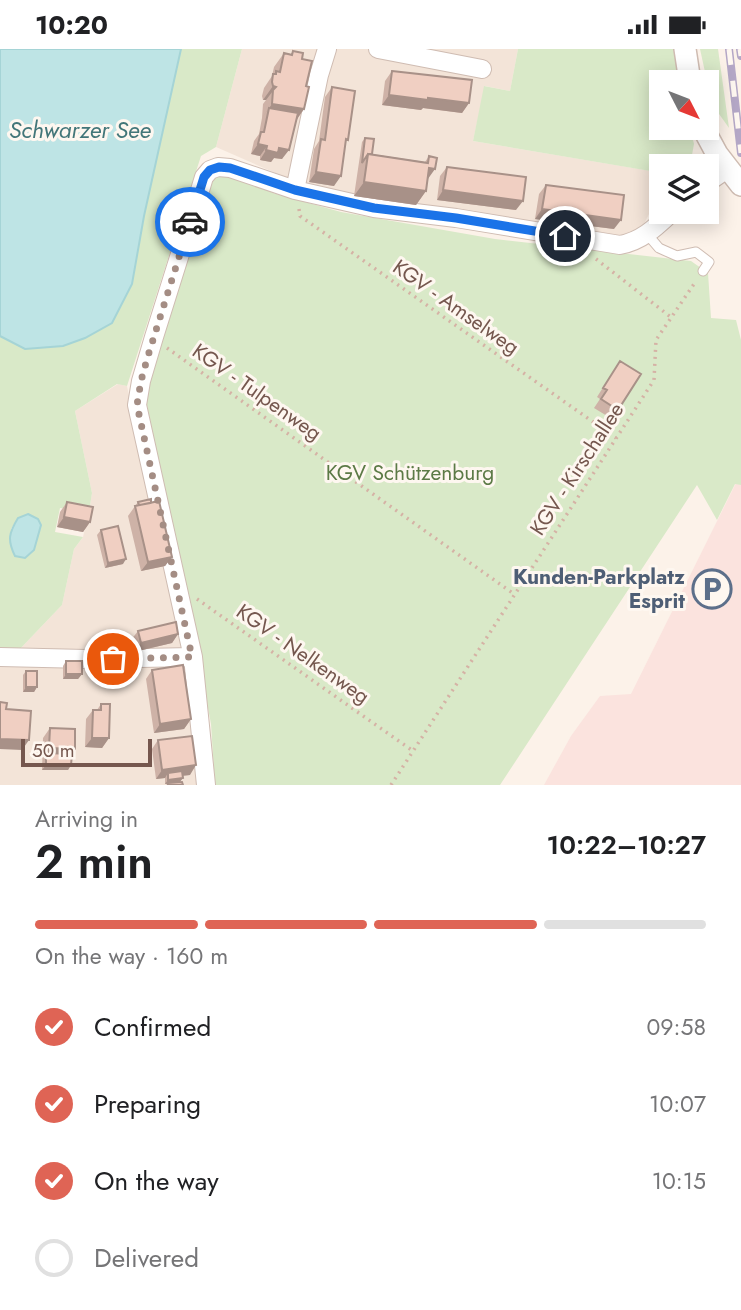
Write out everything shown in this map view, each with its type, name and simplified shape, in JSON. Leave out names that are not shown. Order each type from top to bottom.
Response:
[{"type":"street","points":[[295,190],[327,49]]},
{"type":"street","points":[[378,49],[482,69]]},
{"type":"street","points":[[685,49],[688,70]]},
{"type":"street","points":[[709,140],[734,177]]},
{"type":"street","points":[[205,785],[192,657],[137,405],[141,381],[204,177],[210,170],[230,168],[295,190],[374,208],[456,218],[620,245],[633,243],[658,224]]},
{"type":"street","points":[[0,657],[192,657]]},
{"type":"lane","points":[[647,234],[659,248],[677,256],[696,252],[709,262],[703,271]]},
{"type":"path","name":"KGV - Amselweg","points":[[295,190],[300,216],[616,438]]},
{"type":"path","points":[[596,259],[672,318]]},
{"type":"path","name":"KGV - Kirschallee","points":[[391,785],[654,380],[656,340],[703,271]]},
{"type":"path","name":"KGV - Tulpenweg","points":[[154,337],[514,594]]},
{"type":"path","name":"KGV - Nelkenweg","points":[[176,582],[413,751]]},
{"type":"shaded area","points":[[242,49],[518,49],[510,91],[485,86],[473,141],[649,171],[649,214],[642,228],[627,236],[616,236],[344,195],[305,186],[216,147]]},
{"type":"shaded area","points":[[118,384],[127,386],[182,650],[18,651],[62,605],[74,549],[83,537],[89,512],[92,493],[75,411]]},
{"type":"shaded area","name":"Kunden-Parkplatz Esprit","points":[[736,483],[741,485],[741,785],[544,785],[571,736],[600,696],[631,694]]},
{"type":"shaded area","points":[[0,664],[177,667],[189,673],[197,785],[0,785]]},
{"type":"green space","points":[[181,49],[242,49],[216,147],[201,156],[127,386],[117,384],[75,411],[92,493],[89,512],[60,508],[55,532],[83,537],[74,549],[62,605],[18,651],[0,650],[0,336],[25,349],[132,283]],"holes":[[[28,514],[41,525],[34,550],[11,529],[18,518]]]},
{"type":"green space","points":[[518,49],[674,49],[677,70],[649,70],[649,140],[693,140],[692,154],[649,154],[649,171],[473,141],[484,86],[510,91]]},
{"type":"green space","points":[[700,49],[718,49],[729,128],[719,114],[719,70],[705,70]]},
{"type":"green space","name":"KGV Schützenburg","points":[[226,173],[273,193],[341,212],[495,239],[691,261],[708,273],[711,318],[736,320],[741,340],[741,485],[735,484],[717,520],[697,485],[500,785],[215,785],[211,724],[146,400],[159,342],[205,192],[214,177]]},
{"type":"water","name":"Schwarzer See","points":[[0,49],[181,49],[144,216],[132,284],[112,323],[85,338],[63,346],[25,349],[0,336]]},
{"type":"water","points":[[28,514],[38,519],[41,525],[34,550],[25,558],[15,556],[10,537],[18,518]]},
{"type":"building","points":[[293,51],[303,53],[302,59],[312,61],[304,109],[272,104],[273,90],[276,87],[272,82],[273,74],[280,72],[284,53],[292,55]]},
{"type":"building","points":[[392,71],[472,80],[469,103],[389,95]]},
{"type":"building","points":[[332,87],[355,91],[341,176],[316,172],[321,139],[325,140]]},
{"type":"building","points":[[269,108],[298,113],[289,150],[279,148],[278,153],[266,150],[267,146],[258,144],[261,132],[264,132]]},
{"type":"building","points":[[365,138],[374,139],[372,154],[368,154],[362,163]]},
{"type":"building","points":[[368,154],[428,163],[429,156],[437,158],[435,169],[429,168],[426,191],[364,182]]},
{"type":"building","points":[[447,167],[526,177],[523,201],[443,190]]},
{"type":"building","points":[[546,185],[624,195],[621,220],[542,209]]},
{"type":"building","points":[[620,361],[641,374],[618,410],[601,399],[607,390],[603,388]]},
{"type":"building","points":[[151,499],[151,503],[139,505],[138,502]]},
{"type":"building","points":[[159,501],[172,557],[148,562],[135,506]]},
{"type":"building","points":[[67,502],[93,507],[90,522],[64,517]]},
{"type":"building","points":[[118,526],[126,559],[108,563],[101,530]]},
{"type":"building","points":[[176,622],[178,634],[141,643],[138,631]]},
{"type":"building","points":[[66,661],[82,661],[82,674],[66,674]]},
{"type":"building","points":[[115,664],[132,664],[131,680],[106,679],[106,666],[115,667]]},
{"type":"building","points":[[183,665],[191,719],[160,724],[152,670]]},
{"type":"building","points":[[26,671],[37,671],[37,687],[26,687]]},
{"type":"building","points":[[0,702],[7,703],[6,709],[31,711],[29,740],[0,739]]},
{"type":"building","points":[[101,704],[110,704],[109,738],[92,738],[93,710],[101,710]]},
{"type":"building","points":[[50,728],[75,729],[75,749],[49,748]]},
{"type":"building","points":[[192,736],[196,765],[162,770],[158,740]]},
{"type":"building","points":[[46,753],[72,754],[71,765],[46,765]]},
{"type":"building","points":[[182,771],[183,778],[168,780],[168,773]]},
{"type":"building","points":[[182,782],[183,785],[168,785],[168,783]]},
{"type":"railway","points":[[729,49],[741,153]]},
{"type":"railway","points":[[740,49],[741,56]]},
{"type":"way so far","points":[[113,659],[192,657],[137,405],[147,359],[190,222]]},
{"type":"place","name":"Kunden-Parkplatz Esprit","points":[[712,589]]},
{"type":"route","points":[[190,222],[204,177],[210,170],[219,167],[230,168],[295,190],[374,208],[565,236]]}]
